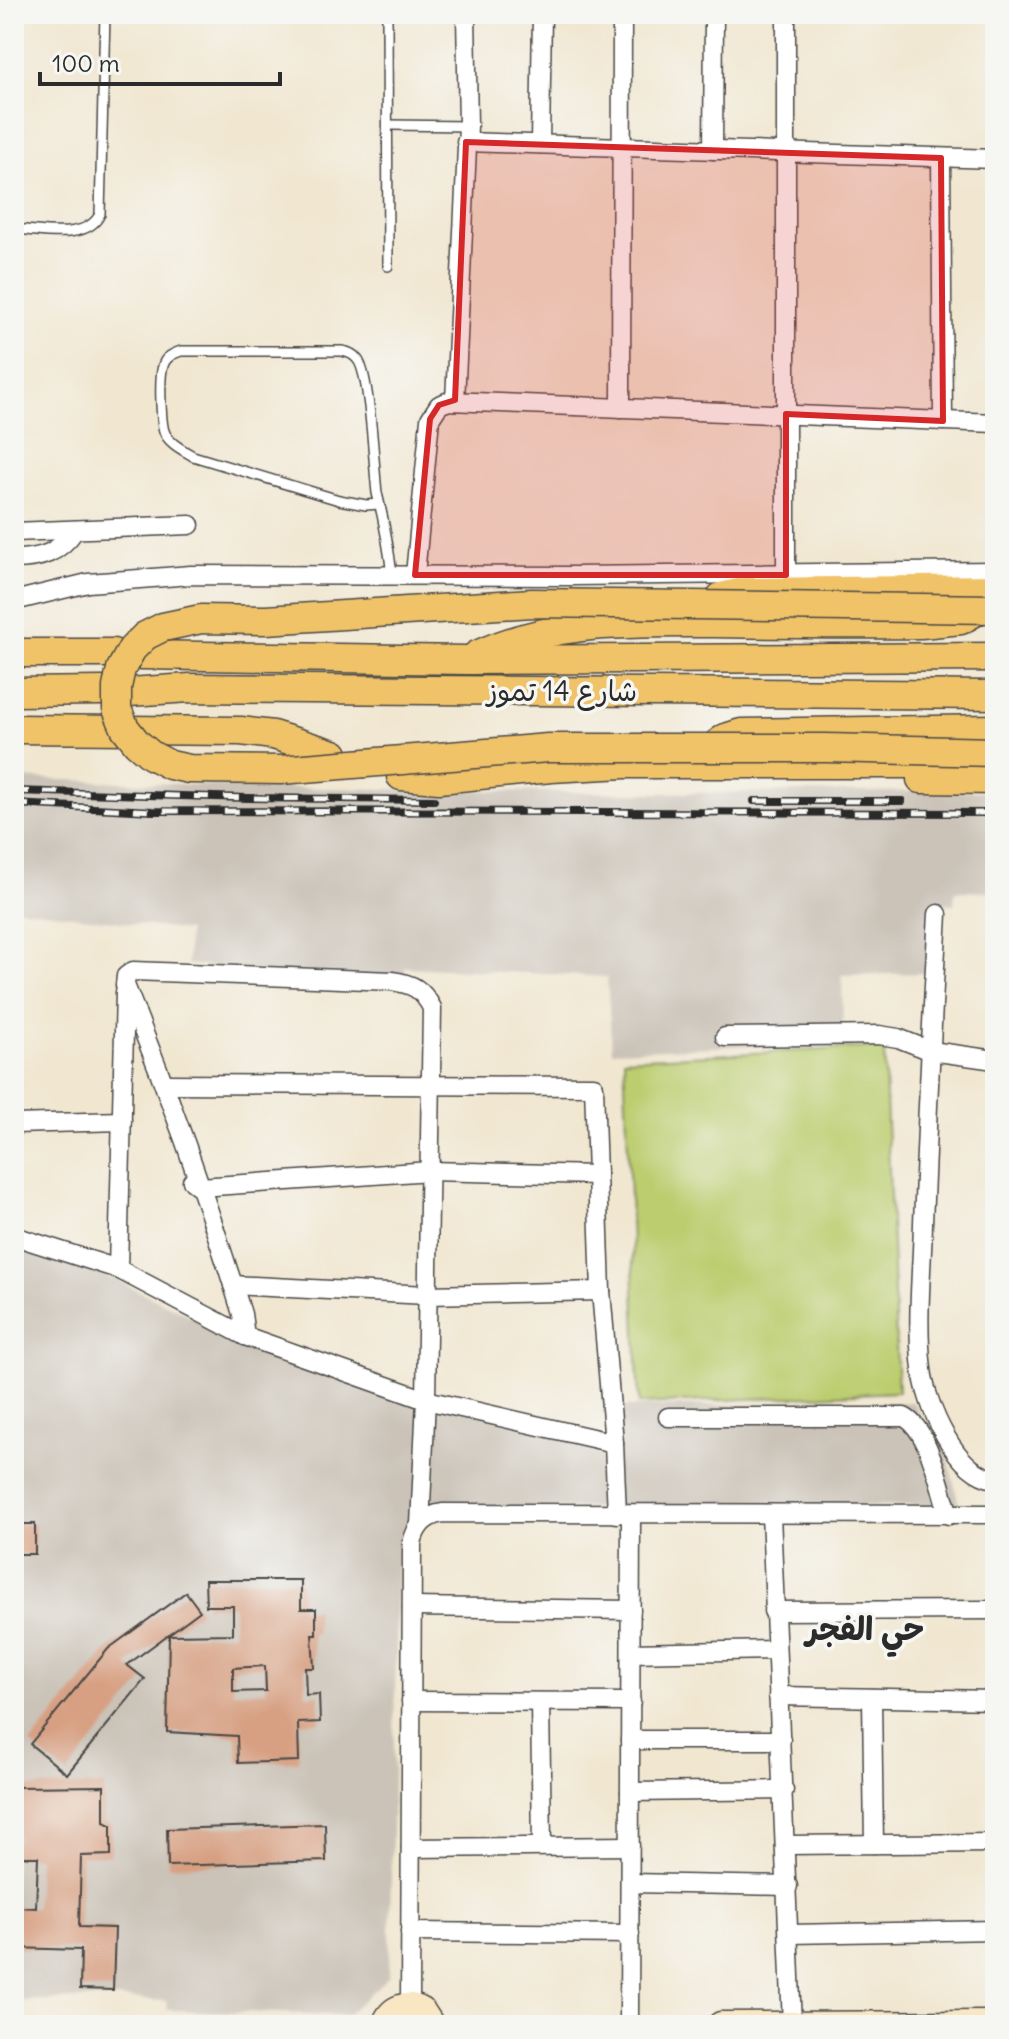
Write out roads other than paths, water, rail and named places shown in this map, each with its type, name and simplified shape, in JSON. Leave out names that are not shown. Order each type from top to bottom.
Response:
[{"type":"main road","points":[[709,607],[721,597],[743,592],[929,591],[990,602]]},
{"type":"main road","points":[[985,752],[548,748],[281,770],[189,769],[170,765],[137,743],[125,728],[117,709],[117,687],[126,659],[145,636],[163,627],[192,620],[266,620],[532,603],[709,607],[990,602]]},
{"type":"main road","points":[[467,660],[528,636],[576,626],[638,623],[921,624],[961,620],[990,602]]},
{"type":"main road","points":[[14,653],[113,653]]},
{"type":"main road","name":"شارع 14 تموز","points":[[141,655],[467,660],[995,657]]},
{"type":"main road","name":"شارع 14 تموز","points":[[14,692],[206,688],[995,695]]},
{"type":"main road","points":[[14,729],[241,731],[283,738],[334,754]]},
{"type":"main road","points":[[712,748],[725,738],[741,733],[995,729]]},
{"type":"main road","points":[[401,776],[429,780],[625,764],[932,764],[985,752]]},
{"type":"main road","points":[[480,775],[541,782],[830,778],[995,780]]},
{"type":"street","points":[[455,401],[467,134],[466,14]]},
{"type":"street","points":[[540,144],[542,14]]},
{"type":"street","points":[[621,408],[622,14]]},
{"type":"street","points":[[713,150],[714,14]]},
{"type":"street","points":[[786,14],[786,575]]},
{"type":"street","points":[[467,134],[540,144],[995,159]]},
{"type":"street","points":[[941,158],[943,421]]},
{"type":"street","points":[[415,575],[430,419],[439,405],[455,401],[995,423]]},
{"type":"street","points":[[14,532],[190,525]]},
{"type":"street","points":[[14,559],[46,555],[58,549],[75,530]]},
{"type":"street","points":[[14,601],[88,583],[241,574],[786,575],[995,571]]},
{"type":"street","points":[[938,914],[920,1323],[922,1368],[931,1406],[958,1454],[978,1474],[995,1479]]},
{"type":"street","points":[[118,1269],[126,976],[133,971],[392,981],[408,983],[424,991],[432,1008],[426,1400],[420,1525]]},
{"type":"street","points":[[125,985],[165,1084],[196,1184],[233,1285],[245,1336]]},
{"type":"street","points":[[725,1037],[879,1035],[898,1038],[931,1051],[995,1060]]},
{"type":"street","points":[[165,1084],[594,1086],[601,1291],[631,1610],[629,2025]]},
{"type":"street","points":[[14,1124],[122,1121]]},
{"type":"street","points":[[196,1184],[430,1171],[597,1175]]},
{"type":"street","points":[[14,1236],[118,1269],[245,1336],[426,1400],[614,1443]]},
{"type":"street","points":[[233,1285],[427,1295],[601,1291]]},
{"type":"street","points":[[668,1417],[904,1417],[922,1433],[949,1515]]},
{"type":"street","points":[[410,2006],[412,1544],[420,1525],[430,1517],[443,1513],[995,1514]]},
{"type":"street","points":[[771,1514],[792,2025]]},
{"type":"street","points":[[412,1607],[631,1610]]},
{"type":"street","points":[[773,1611],[995,1610]]},
{"type":"street","points":[[631,1653],[775,1650]]},
{"type":"street","points":[[778,1696],[995,1700]]},
{"type":"street","points":[[872,1698],[874,1844]]},
{"type":"street","points":[[411,1701],[631,1702]]},
{"type":"street","points":[[540,1702],[542,1846]]},
{"type":"street","points":[[630,1740],[781,1740]]},
{"type":"street","points":[[630,1792],[784,1790]]},
{"type":"street","points":[[786,1845],[995,1843]]},
{"type":"street","points":[[411,1848],[630,1846]]},
{"type":"street","points":[[630,1883],[788,1886]]},
{"type":"street","points":[[790,1934],[995,1930]]},
{"type":"street","points":[[410,1932],[630,1934]]},
{"type":"street","points":[[385,2025],[393,2011],[410,2006],[422,2011],[431,2025]]},
{"type":"street","points":[[721,2025],[995,2024]]},
{"type":"lane","points":[[14,229],[79,231],[96,222],[100,214],[105,14]]},
{"type":"lane","points":[[387,14],[388,266]]},
{"type":"lane","points":[[389,125],[467,134]]},
{"type":"lane","points":[[379,504],[339,500],[193,456],[177,446],[164,431],[163,366],[168,357],[181,351],[350,352],[358,359],[365,379],[379,504],[392,576]]},
{"type":"railway","points":[[14,791],[434,800]]},
{"type":"railway","points":[[754,801],[902,801]]},
{"type":"railway","points":[[14,804],[153,811],[995,813]]},
{"type":"district","name":"حي الفجر","points":[[865,1629]]}]
